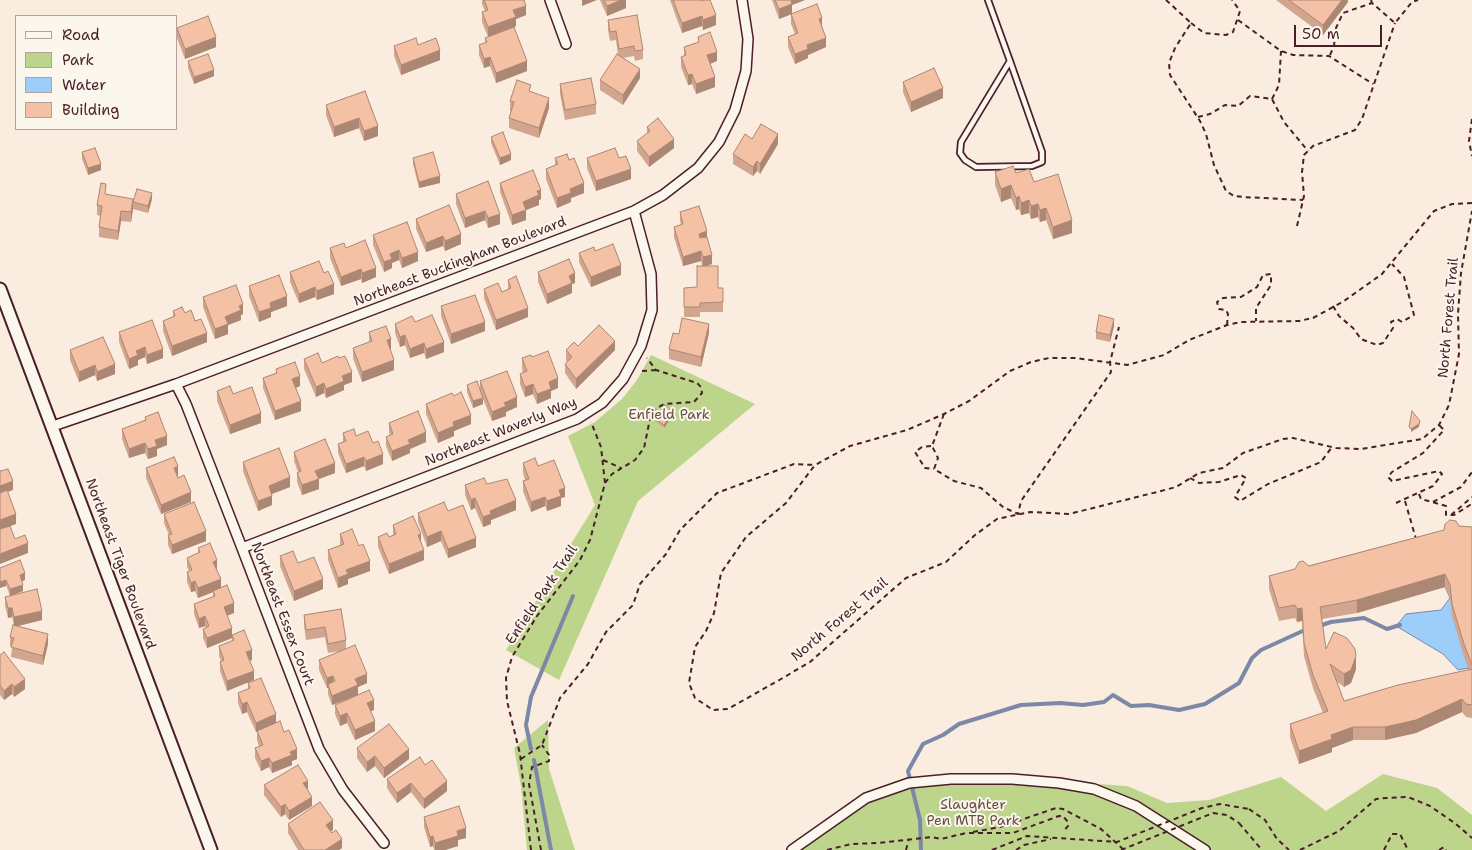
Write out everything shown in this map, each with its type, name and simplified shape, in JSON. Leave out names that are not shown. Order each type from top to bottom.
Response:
[{"type":"street","points":[[550,0],[566,44]]},
{"type":"street","name":"Northeast Buckingham Boulevard","points":[[53,426],[176,384],[634,211],[663,195],[698,168],[719,142],[735,110],[746,71],[748,39],[742,0]]},
{"type":"street","name":"Northeast Waverly Way","points":[[242,548],[574,420],[602,402],[623,379],[641,346],[652,310],[651,274],[634,211]]},
{"type":"street","name":"Northeast Tiger Boulevard","points":[[0,289],[211,850]]},
{"type":"street","name":"Northeast Essex Court","points":[[176,384],[186,404],[319,749],[343,790],[384,843]]},
{"type":"street","points":[[792,850],[866,798],[908,783],[951,779],[1012,779],[1059,783],[1094,789],[1136,806],[1205,850]]},
{"type":"lane","points":[[988,0],[1010,61],[1042,152],[1042,162],[1032,166],[976,167],[965,160],[960,153],[962,142],[1010,61]]},
{"type":"path","points":[[1166,0],[1204,33],[1226,35],[1233,32],[1240,11],[1232,0]]},
{"type":"path","points":[[1297,226],[1303,200],[1302,172],[1304,155],[1312,146],[1355,130],[1362,119],[1372,84],[1395,23],[1412,2],[1418,0]]},
{"type":"path","points":[[1329,56],[1334,46],[1336,28],[1343,13],[1371,2],[1395,23]]},
{"type":"path","points":[[1338,6],[1343,13]]},
{"type":"path","points":[[1238,20],[1281,51],[1293,55],[1329,56],[1372,84]]},
{"type":"path","points":[[1192,24],[1176,48],[1170,63],[1170,75],[1198,117],[1206,134],[1214,165],[1226,191],[1234,196],[1303,200]]},
{"type":"path","points":[[1272,99],[1279,85],[1281,51]]},
{"type":"path","points":[[1198,117],[1210,114],[1225,105],[1238,106],[1250,96],[1272,99]]},
{"type":"path","points":[[1272,99],[1284,122],[1308,150]]},
{"type":"path","points":[[1472,119],[1469,141],[1472,156]]},
{"type":"path","name":"North Forest Trail","points":[[1472,203],[1452,204],[1434,211],[1382,274],[1313,318],[1299,321],[1256,321],[1228,325],[1189,340],[1164,355],[1127,366],[1076,358],[1049,358],[1031,362],[1010,372],[969,401],[944,414],[906,430],[871,438],[850,446],[815,465],[786,503],[746,537],[721,573],[714,613],[706,631],[695,647],[689,683],[695,698],[713,710],[728,709],[810,662],[906,578],[946,562],[975,535],[997,520],[1018,514],[1069,514],[1096,509],[1176,487],[1199,473],[1223,468],[1243,453],[1283,439],[1293,438],[1332,447],[1361,449],[1422,439],[1439,425],[1449,405],[1459,354],[1458,314],[1460,290],[1472,211]]},
{"type":"path","points":[[1334,306],[1339,316],[1353,328],[1361,339],[1377,345],[1382,343],[1393,328],[1391,322],[1397,319],[1402,322],[1414,315],[1405,288],[1404,277],[1392,264]]},
{"type":"path","points":[[1228,325],[1228,314],[1226,310],[1219,309],[1217,302],[1224,298],[1241,297],[1257,287],[1263,275],[1271,274],[1272,286],[1256,308],[1256,321]]},
{"type":"path","points":[[932,446],[922,447],[915,452],[925,468],[934,469],[954,481],[981,488],[1003,507],[1018,514],[1021,502],[1111,372],[1110,362],[1119,327]]},
{"type":"path","points":[[648,358],[656,370]]},
{"type":"path","points":[[605,483],[622,468],[635,460],[644,448],[652,414],[657,408],[664,404],[694,402],[702,393],[701,387],[697,383],[656,370],[642,371]]},
{"type":"path","name":"Enfield Park Trail","points":[[531,850],[521,759],[507,701],[506,678],[512,657],[538,616],[580,560],[590,540],[605,483],[601,447],[587,412]]},
{"type":"path","points":[[934,469],[938,458],[932,446],[944,414]]},
{"type":"path","name":"North Forest Trail","points":[[1396,503],[1405,501],[1433,486],[1442,474],[1439,471],[1392,481],[1388,477],[1392,472],[1424,453],[1444,430],[1439,425]]},
{"type":"path","points":[[1190,478],[1199,483],[1219,482],[1241,475],[1246,478],[1235,497],[1240,501],[1279,479],[1321,462],[1332,447]]},
{"type":"path","points":[[602,459],[622,468]]},
{"type":"path","points":[[521,759],[542,745],[560,698],[588,664],[606,632],[633,604],[640,584],[666,554],[680,530],[717,493],[794,464],[815,465]]},
{"type":"path","points":[[1432,503],[1461,487],[1472,472]]},
{"type":"path","points":[[1419,494],[1421,499],[1446,506],[1446,515],[1462,511],[1470,506],[1472,508]]},
{"type":"path","points":[[1451,515],[1472,497]]},
{"type":"path","points":[[1405,501],[1418,546]]},
{"type":"path","points":[[542,745],[549,755],[549,762],[532,767],[529,784],[542,850]]},
{"type":"path","points":[[1300,850],[1339,831],[1376,799],[1386,798],[1408,797],[1430,806],[1472,838]]},
{"type":"path","points":[[992,850],[1027,836],[1117,842],[1202,808],[1220,804],[1249,809],[1265,820],[1277,839],[1289,850]]},
{"type":"path","points":[[827,850],[851,844],[932,837],[941,839],[1000,827],[1056,808],[1063,809],[1101,829],[1122,850],[1213,813],[1226,815],[1239,824],[1262,850]]},
{"type":"path","points":[[966,834],[1013,833],[1059,816],[1063,816],[1068,822],[1068,826],[1062,832]]},
{"type":"path","points":[[1384,850],[1392,834],[1400,834],[1408,850]]},
{"type":"path","points":[[906,850],[909,839]]},
{"type":"path","points":[[1016,850],[1024,845],[1051,839]]},
{"type":"path","points":[[1439,850],[1444,847],[1446,850]]},
{"type":"green space","name":"Enfield Park","points":[[651,355],[755,404],[638,501],[559,680],[506,650],[595,505],[568,436],[595,422],[622,399],[637,380]]},
{"type":"green space","points":[[548,720],[549,769],[575,850],[527,850],[521,786],[514,748]]},
{"type":"green space","name":"Slaughter Pen MTB Park","points":[[1383,774],[1437,788],[1472,815],[1472,850],[791,850],[880,793],[967,775],[1127,786],[1167,803],[1209,800],[1281,777],[1326,811]]},
{"type":"water","points":[[1472,579],[1472,677],[1468,668],[1458,670],[1443,654],[1396,626],[1406,614],[1441,610],[1450,598],[1445,587]]},
{"type":"building","points":[[484,0],[524,0],[526,6],[513,10],[516,17],[488,27],[482,12],[488,10]]},
{"type":"building","points":[[604,0],[621,0],[607,6]]},
{"type":"building","points":[[673,0],[710,0],[716,15],[703,20],[702,16],[682,23]]},
{"type":"building","points":[[775,0],[791,0],[792,4],[779,9]]},
{"type":"building","points":[[1289,0],[1342,0],[1323,25]]},
{"type":"building","points":[[817,4],[822,18],[819,19],[826,38],[807,45],[808,49],[795,54],[788,37],[798,33],[791,14]]},
{"type":"building","points":[[637,15],[643,50],[635,51],[634,46],[619,49],[616,31],[610,32],[608,20]]},
{"type":"building","points":[[208,16],[216,37],[185,49],[178,28]]},
{"type":"building","points":[[514,27],[527,61],[496,73],[490,57],[484,59],[479,45],[487,42],[485,38]]},
{"type":"building","points":[[710,32],[717,52],[707,55],[715,77],[696,84],[692,74],[688,75],[681,57],[686,55],[684,47],[699,42],[698,37]]},
{"type":"building","points":[[416,38],[418,45],[436,38],[440,50],[401,65],[394,46]]},
{"type":"building","points":[[208,54],[214,70],[194,77],[188,61]]},
{"type":"building","points":[[617,54],[640,69],[623,95],[600,80]]},
{"type":"building","points":[[934,68],[943,88],[911,102],[903,82]]},
{"type":"building","points":[[591,78],[596,104],[565,110],[560,84]]},
{"type":"building","points":[[517,80],[531,85],[529,91],[549,98],[539,128],[509,118],[514,102],[510,101]]},
{"type":"building","points":[[365,91],[378,126],[364,131],[359,118],[334,127],[326,105]]},
{"type":"building","points":[[658,118],[674,139],[649,157],[637,141],[650,131],[647,127]]},
{"type":"building","points":[[761,124],[778,134],[760,164],[757,161],[753,167],[733,154],[745,134],[752,139]]},
{"type":"building","points":[[503,132],[511,154],[500,158],[491,137]]},
{"type":"building","points":[[95,148],[101,164],[88,168],[82,152]]},
{"type":"building","points":[[615,148],[619,158],[626,156],[631,169],[596,181],[587,158]]},
{"type":"building","points":[[433,152],[440,176],[419,182],[413,158]]},
{"type":"building","points":[[567,154],[569,160],[574,158],[584,183],[570,189],[571,193],[557,198],[546,169],[558,164],[555,158]]},
{"type":"building","points":[[1013,166],[1016,173],[1029,169],[1034,182],[1058,174],[1072,220],[1053,227],[1046,208],[1040,210],[1038,204],[1031,206],[1029,200],[1021,203],[1019,196],[1016,198],[1011,185],[1001,189],[995,172]]},
{"type":"building","points":[[533,170],[541,190],[537,191],[539,195],[523,202],[526,210],[512,215],[500,183]]},
{"type":"building","points":[[488,181],[500,214],[488,218],[485,211],[465,218],[456,194]]},
{"type":"building","points":[[101,183],[106,184],[105,194],[133,199],[131,212],[121,211],[118,231],[99,227],[102,206],[97,205]]},
{"type":"building","points":[[137,189],[152,193],[148,206],[133,202]]},
{"type":"building","points":[[449,205],[461,234],[445,241],[443,236],[426,243],[416,219]]},
{"type":"building","points":[[699,206],[707,231],[699,234],[700,238],[707,237],[712,255],[703,257],[701,251],[683,257],[674,227],[683,224],[680,212]]},
{"type":"building","points":[[407,222],[418,252],[402,258],[399,250],[390,254],[392,259],[384,262],[373,235]]},
{"type":"building","points":[[365,240],[376,268],[362,273],[361,269],[341,277],[330,248],[344,243],[346,248]]},
{"type":"building","points":[[613,244],[621,265],[591,277],[579,253],[594,247],[595,251]]},
{"type":"building","points":[[569,259],[575,273],[569,276],[572,283],[547,294],[538,272]]},
{"type":"building","points":[[319,261],[324,273],[328,271],[334,284],[317,291],[315,287],[299,294],[290,272]]},
{"type":"building","points":[[697,266],[718,266],[718,288],[723,288],[723,302],[700,303],[700,307],[684,307],[684,288],[697,287]]},
{"type":"building","points":[[279,275],[287,296],[270,303],[271,308],[259,312],[249,286]]},
{"type":"building","points":[[516,276],[528,308],[496,320],[484,289],[498,283],[502,292],[511,288],[508,280]]},
{"type":"building","points":[[236,285],[243,304],[239,306],[241,310],[225,317],[228,324],[215,329],[203,297]]},
{"type":"building","points":[[475,295],[485,322],[451,334],[441,306]]},
{"type":"building","points":[[182,307],[185,313],[191,310],[195,321],[201,319],[207,333],[172,346],[163,321],[175,316],[173,311]]},
{"type":"building","points":[[432,315],[444,342],[426,349],[424,343],[410,349],[405,335],[400,337],[395,324],[412,316],[415,322]]},
{"type":"building","points":[[1099,315],[1114,319],[1110,335],[1096,332]]},
{"type":"building","points":[[682,318],[709,324],[701,357],[669,349],[673,333],[679,334]]},
{"type":"building","points":[[152,320],[163,349],[147,355],[145,347],[136,351],[138,355],[129,359],[119,332]]},
{"type":"building","points":[[599,325],[615,341],[576,379],[565,364],[572,357],[566,350],[574,342],[578,346]]},
{"type":"building","points":[[386,326],[391,339],[387,340],[394,360],[362,372],[353,348],[372,341],[369,332]]},
{"type":"building","points":[[103,337],[115,364],[97,372],[95,365],[79,372],[70,350]]},
{"type":"building","points":[[548,351],[558,378],[549,382],[551,389],[537,394],[533,384],[525,387],[520,374],[527,371],[522,358],[531,355],[532,357]]},
{"type":"building","points":[[318,353],[322,363],[338,356],[339,358],[345,356],[352,372],[342,376],[344,381],[326,389],[324,383],[316,387],[304,359]]},
{"type":"building","points":[[295,362],[300,376],[292,379],[301,401],[275,411],[263,378],[277,373],[276,369]]},
{"type":"building","points":[[507,371],[517,397],[504,403],[506,406],[492,412],[480,381]]},
{"type":"building","points":[[477,381],[483,398],[473,401],[467,385]]},
{"type":"building","points":[[230,386],[233,394],[252,387],[261,413],[230,425],[217,391]]},
{"type":"building","points":[[461,392],[471,415],[453,422],[454,426],[438,433],[426,404],[452,393],[454,396]]},
{"type":"building","points":[[665,405],[673,412],[664,425],[655,418]]},
{"type":"building","points":[[418,411],[426,432],[408,440],[410,444],[392,451],[386,437],[393,434],[389,423]]},
{"type":"building","points":[[1412,411],[1420,421],[1419,424],[1411,429],[1409,427]]},
{"type":"building","points":[[158,412],[167,436],[155,440],[157,446],[148,449],[145,443],[129,449],[122,429],[146,420],[145,417]]},
{"type":"building","points":[[354,429],[356,436],[368,431],[373,443],[378,441],[383,454],[366,461],[364,457],[346,464],[338,444],[346,441],[343,433]]},
{"type":"building","points":[[325,439],[335,463],[315,471],[319,479],[302,485],[297,473],[301,471],[294,452]]},
{"type":"building","points":[[279,448],[290,477],[269,486],[272,496],[258,501],[243,462]]},
{"type":"building","points":[[174,457],[178,466],[174,468],[178,478],[184,475],[191,492],[161,505],[146,468]]},
{"type":"building","points":[[535,458],[538,466],[554,460],[565,488],[559,490],[561,496],[547,501],[545,497],[531,502],[523,481],[529,479],[523,463]]},
{"type":"building","points":[[8,469],[13,481],[0,486],[0,470]]},
{"type":"building","points":[[484,478],[487,484],[507,479],[516,500],[490,511],[491,514],[483,517],[475,498],[471,500],[465,485]]},
{"type":"building","points":[[7,490],[16,514],[0,520],[0,493]]},
{"type":"building","points":[[194,502],[206,531],[172,545],[168,535],[172,534],[164,514]]},
{"type":"building","points":[[444,502],[448,511],[463,505],[476,538],[448,549],[441,531],[427,537],[418,513]]},
{"type":"building","points":[[413,516],[421,534],[418,535],[424,550],[389,564],[378,537],[387,533],[389,537],[396,534],[393,525]]},
{"type":"building","points":[[1450,520],[1456,521],[1459,526],[1472,527],[1472,665],[1452,604],[1450,585],[1445,574],[1357,600],[1320,607],[1326,649],[1334,632],[1347,638],[1355,649],[1356,656],[1351,670],[1344,674],[1330,664],[1344,701],[1398,685],[1472,669],[1472,705],[1466,704],[1462,699],[1416,720],[1385,727],[1353,727],[1331,735],[1332,739],[1299,751],[1290,724],[1328,711],[1313,675],[1304,643],[1302,608],[1297,609],[1295,605],[1279,608],[1269,576],[1295,569],[1299,562],[1303,561],[1309,566],[1444,530],[1445,524]]},
{"type":"building","points":[[10,526],[15,539],[25,535],[28,543],[0,554],[0,529]]},
{"type":"building","points":[[352,529],[359,546],[363,544],[370,561],[346,570],[348,574],[338,578],[328,550],[344,544],[340,534]]},
{"type":"building","points":[[210,543],[217,560],[213,562],[221,579],[198,588],[195,581],[191,583],[187,572],[192,570],[187,558],[200,552],[198,548]]},
{"type":"building","points":[[293,551],[298,563],[314,557],[323,579],[294,591],[280,556]]},
{"type":"building","points":[[20,560],[25,573],[20,575],[23,585],[10,589],[6,580],[0,582],[0,568]]},
{"type":"building","points":[[227,585],[234,603],[224,607],[232,628],[207,638],[203,629],[209,626],[205,616],[199,619],[194,604],[215,596],[213,591]]},
{"type":"building","points":[[37,589],[42,611],[14,617],[12,608],[8,608],[5,597]]},
{"type":"building","points":[[341,609],[346,640],[328,644],[325,627],[306,630],[304,615]]},
{"type":"building","points":[[13,625],[48,634],[43,656],[11,647],[14,638],[10,637]]},
{"type":"building","points":[[244,630],[252,650],[246,652],[254,671],[227,681],[220,662],[224,660],[219,646],[234,640],[232,635]]},
{"type":"building","points":[[355,645],[367,674],[355,679],[358,685],[332,696],[328,684],[335,681],[333,676],[327,678],[319,660]]},
{"type":"building","points":[[4,652],[25,679],[14,687],[12,684],[4,691],[0,685],[0,655]]},
{"type":"building","points":[[261,678],[276,714],[256,723],[247,702],[242,704],[238,693],[250,688],[248,683]]},
{"type":"building","points":[[369,690],[374,700],[367,703],[375,721],[355,730],[347,713],[340,716],[335,705]]},
{"type":"building","points":[[280,721],[284,732],[289,730],[297,749],[290,752],[292,755],[272,763],[269,758],[261,761],[255,748],[263,745],[257,731]]},
{"type":"building","points":[[389,724],[409,749],[384,768],[375,756],[367,762],[357,748]]},
{"type":"building","points":[[420,757],[425,765],[432,760],[447,781],[424,799],[411,783],[397,793],[387,779]]},
{"type":"building","points":[[298,765],[308,781],[303,783],[312,797],[289,811],[285,804],[281,807],[264,785]]},
{"type":"building","points":[[320,802],[333,820],[326,825],[332,833],[336,830],[342,839],[325,850],[304,850],[288,824]]},
{"type":"building","points":[[459,806],[466,828],[457,831],[458,836],[435,843],[433,836],[430,837],[424,817]]},
{"type":"waterway","points":[[531,749],[526,725],[531,697],[573,596]]},
{"type":"waterway","points":[[1319,626],[1331,622],[1364,618],[1387,629],[1400,625]]},
{"type":"waterway","points":[[921,850],[920,820],[908,771],[923,744],[943,735],[959,724],[1021,705],[1060,703],[1083,705],[1104,702],[1113,695],[1131,706],[1149,705],[1179,710],[1205,704],[1239,683],[1252,658],[1261,650],[1307,629]]},
{"type":"waterway","points":[[534,760],[551,850]]}]
